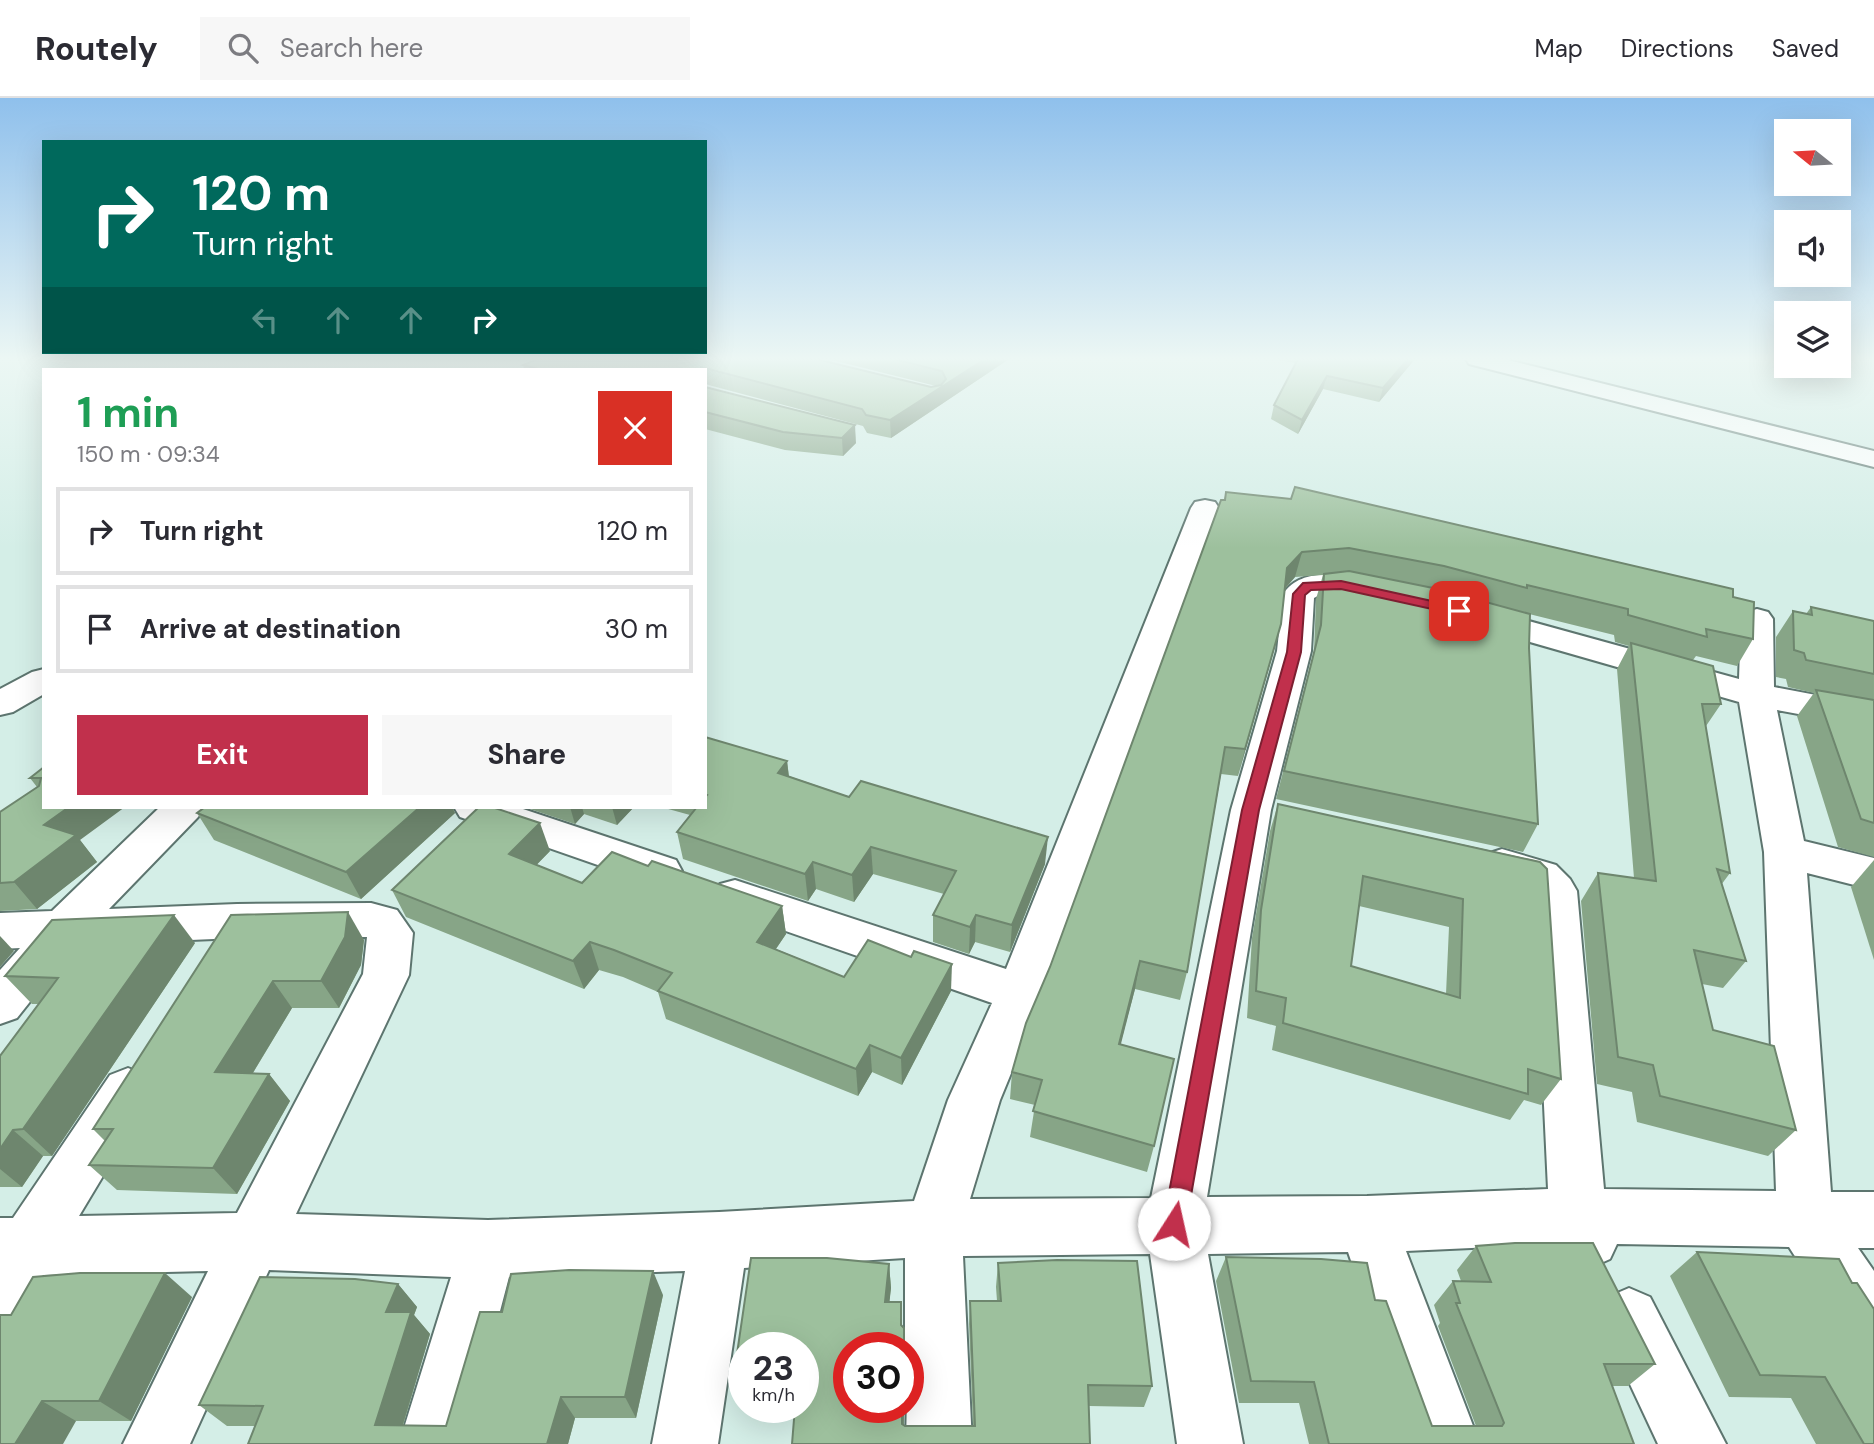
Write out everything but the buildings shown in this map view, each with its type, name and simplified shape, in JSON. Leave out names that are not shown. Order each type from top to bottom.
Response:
[{"type":"street","points":[[1726,422],[1874,459]]},
{"type":"street","points":[[939,1444],[933,1228],[974,1100],[1020,993],[1205,508]]},
{"type":"street","points":[[1210,1444],[1174,1224],[1271,814],[1294,652],[1299,594],[1308,586],[1341,585],[1407,599]]},
{"type":"street","points":[[1447,608],[1756,695],[1874,717]]},
{"type":"street","points":[[1757,619],[1756,695],[1785,852],[1805,1220],[1874,1324]]},
{"type":"street","points":[[0,704],[42,680]]},
{"type":"street","points":[[0,1004],[64,927],[182,809]]},
{"type":"street","points":[[472,819],[1020,993]]},
{"type":"street","points":[[1785,852],[1874,874]]},
{"type":"street","points":[[1468,858],[1541,876],[1555,891],[1578,1216],[1693,1444]]},
{"type":"street","points":[[0,930],[237,921],[385,906],[381,922],[390,933],[386,975],[253,1241],[156,1444]]},
{"type":"street","points":[[207,967],[237,921]]},
{"type":"street","points":[[9,1261],[155,1049]]},
{"type":"street","points":[[9,1261],[253,1241],[488,1250],[719,1241],[933,1228],[1367,1224],[1578,1216],[1874,1220]]},
{"type":"street","points":[[1367,1224],[1447,1444]]},
{"type":"street","points":[[685,1444],[719,1241]]},
{"type":"street","points":[[432,1444],[488,1250]]},
{"type":"route","points":[[1174,1224],[1251,810],[1294,652],[1299,594],[1308,586],[1341,585],[1459,611]]}]
